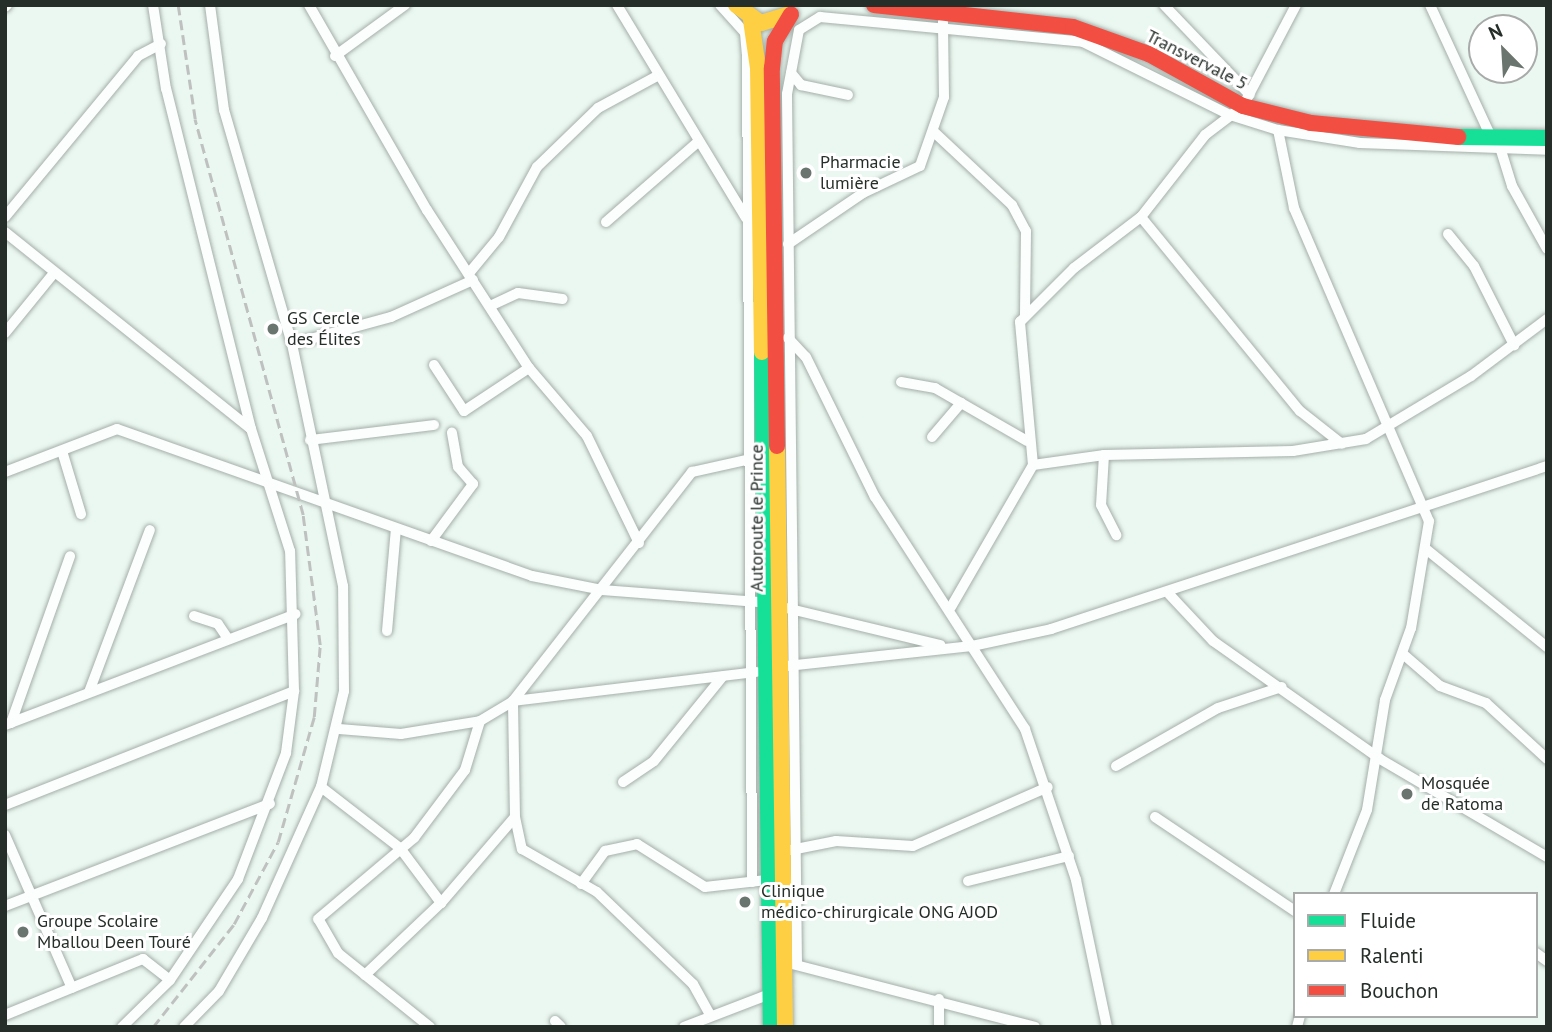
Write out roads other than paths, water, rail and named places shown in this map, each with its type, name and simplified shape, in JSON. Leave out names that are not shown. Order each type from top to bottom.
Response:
[{"type":"main road","points":[[736,5],[751,20],[772,23],[794,10]]},
{"type":"main road","name":"Transvervale 5","points":[[874,5],[943,15],[1073,27],[1149,54],[1241,106],[1376,132],[1496,142],[1547,138]]},
{"type":"main road","name":"Autoroute le Prince","points":[[770,604],[783,337],[781,183],[775,41],[794,10]]},
{"type":"main road","name":"Autoroute le Prince","points":[[751,20],[771,669],[789,964],[785,1027]]},
{"type":"main road","name":"Autoroute le Prince","points":[[771,669],[760,881],[771,1027]]},
{"type":"street","points":[[122,1027],[170,980],[238,879],[270,804],[294,691],[295,614],[290,551],[272,482],[251,429],[166,89],[153,5]]},
{"type":"street","points":[[184,1027],[219,992],[262,918],[320,787],[339,729],[343,586],[322,502],[292,344],[224,110],[210,5]]},
{"type":"street","points":[[309,5],[335,56],[529,368],[587,436],[639,542]]},
{"type":"street","points":[[335,56],[405,5]]},
{"type":"street","points":[[617,5],[657,76],[748,221]]},
{"type":"street","points":[[720,5],[745,33],[753,93],[748,221],[750,459],[770,604],[771,669],[791,850],[789,964],[939,999],[1035,1027]]},
{"type":"street","points":[[1164,5],[1241,106],[1278,130],[1360,143],[1496,142],[1547,150]]},
{"type":"street","points":[[951,607],[1033,464],[1027,442],[1020,322],[1140,217],[1205,135],[1241,106],[1296,5]]},
{"type":"street","points":[[1430,5],[1547,249]]},
{"type":"street","points":[[788,244],[863,193],[920,166],[944,97],[943,15],[808,21],[799,30],[791,73],[781,183],[788,244],[783,337],[806,357],[875,497],[951,607],[972,646],[1025,729],[1048,787],[1069,856],[1107,1027]]},
{"type":"street","points":[[5,217],[138,56],[161,44]]},
{"type":"street","points":[[791,73],[801,85],[848,94]]},
{"type":"street","points":[[292,344],[391,317],[471,276],[499,237],[537,167],[598,108],[657,76]]},
{"type":"street","points":[[1278,130],[1294,208],[1426,505],[1426,549],[1403,653],[1385,700],[1380,759],[1335,892]]},
{"type":"street","points":[[934,132],[1012,205],[1026,231],[1026,316]]},
{"type":"street","points":[[606,222],[699,141]]},
{"type":"street","points":[[1140,217],[1300,411],[1342,444]]},
{"type":"street","points":[[5,232],[251,429]]},
{"type":"street","points":[[1448,234],[1474,266],[1514,345]]},
{"type":"street","points":[[6,329],[54,273]]},
{"type":"street","points":[[490,306],[518,293],[563,299]]},
{"type":"street","points":[[1033,464],[1104,455],[1342,444],[1391,424],[1514,345],[1547,319]]},
{"type":"street","points":[[434,365],[464,411],[529,368]]},
{"type":"street","points":[[901,382],[935,388],[1027,442]]},
{"type":"street","points":[[932,437],[961,403]]},
{"type":"street","points":[[310,440],[434,425]]},
{"type":"street","points":[[5,472],[117,429],[533,576],[602,590],[770,604],[948,646]]},
{"type":"street","points":[[431,541],[473,484],[458,467],[453,433]]},
{"type":"street","points":[[62,451],[81,514]]},
{"type":"street","points":[[1104,455],[1101,505],[1116,535]]},
{"type":"street","points":[[339,729],[401,734],[480,721],[513,701],[692,472],[750,459]]},
{"type":"street","points":[[513,701],[948,646],[972,646],[1169,594],[1547,466]]},
{"type":"street","points":[[387,631],[396,529]]},
{"type":"street","points":[[89,692],[150,530]]},
{"type":"street","points":[[1426,549],[1547,647]]},
{"type":"street","points":[[8,724],[70,556]]},
{"type":"street","points":[[1169,594],[1213,641],[1282,687],[1380,759],[1547,857]]},
{"type":"street","points":[[8,724],[295,614]]},
{"type":"street","points":[[194,616],[218,624],[228,639]]},
{"type":"street","points":[[1403,653],[1440,686],[1486,703],[1547,759]]},
{"type":"street","points":[[623,782],[654,761],[723,676]]},
{"type":"street","points":[[1116,766],[1218,708],[1282,687]]},
{"type":"street","points":[[5,805],[294,691]]},
{"type":"street","points":[[513,701],[515,817],[522,849],[606,900],[693,984],[710,1015]]},
{"type":"street","points":[[430,1027],[338,953],[318,919],[400,848],[465,770],[480,721]]},
{"type":"street","points":[[320,787],[400,848],[441,903]]},
{"type":"street","points":[[791,850],[836,841],[913,846],[1048,787]]},
{"type":"street","points":[[5,906],[270,804]]},
{"type":"street","points":[[365,975],[441,903],[515,817]]},
{"type":"street","points":[[1155,817],[1293,910]]},
{"type":"street","points":[[5,835],[72,988]]},
{"type":"street","points":[[581,884],[605,851],[636,844],[705,887],[760,881]]},
{"type":"street","points":[[968,881],[1069,856]]},
{"type":"street","points":[[5,1015],[143,959],[170,980]]},
{"type":"street","points":[[684,1027],[770,994]]},
{"type":"street","points":[[939,999],[939,1027]]},
{"type":"railway","points":[[153,1027],[234,924],[278,842],[314,717],[320,645],[303,515],[195,119],[178,5]]},
{"type":"place","name":"Pharmacie lumière","points":[[806,173]]},
{"type":"place","name":"GS Cercle des Élites","points":[[273,329]]},
{"type":"place","name":"Mosquée de Ratoma","points":[[1407,794]]},
{"type":"place","name":"Clinique médico-chirurgicale ONG AJOD","points":[[745,902]]},
{"type":"place","name":"Groupe Scolaire Mballou Deen Touré","points":[[23,932]]}]
